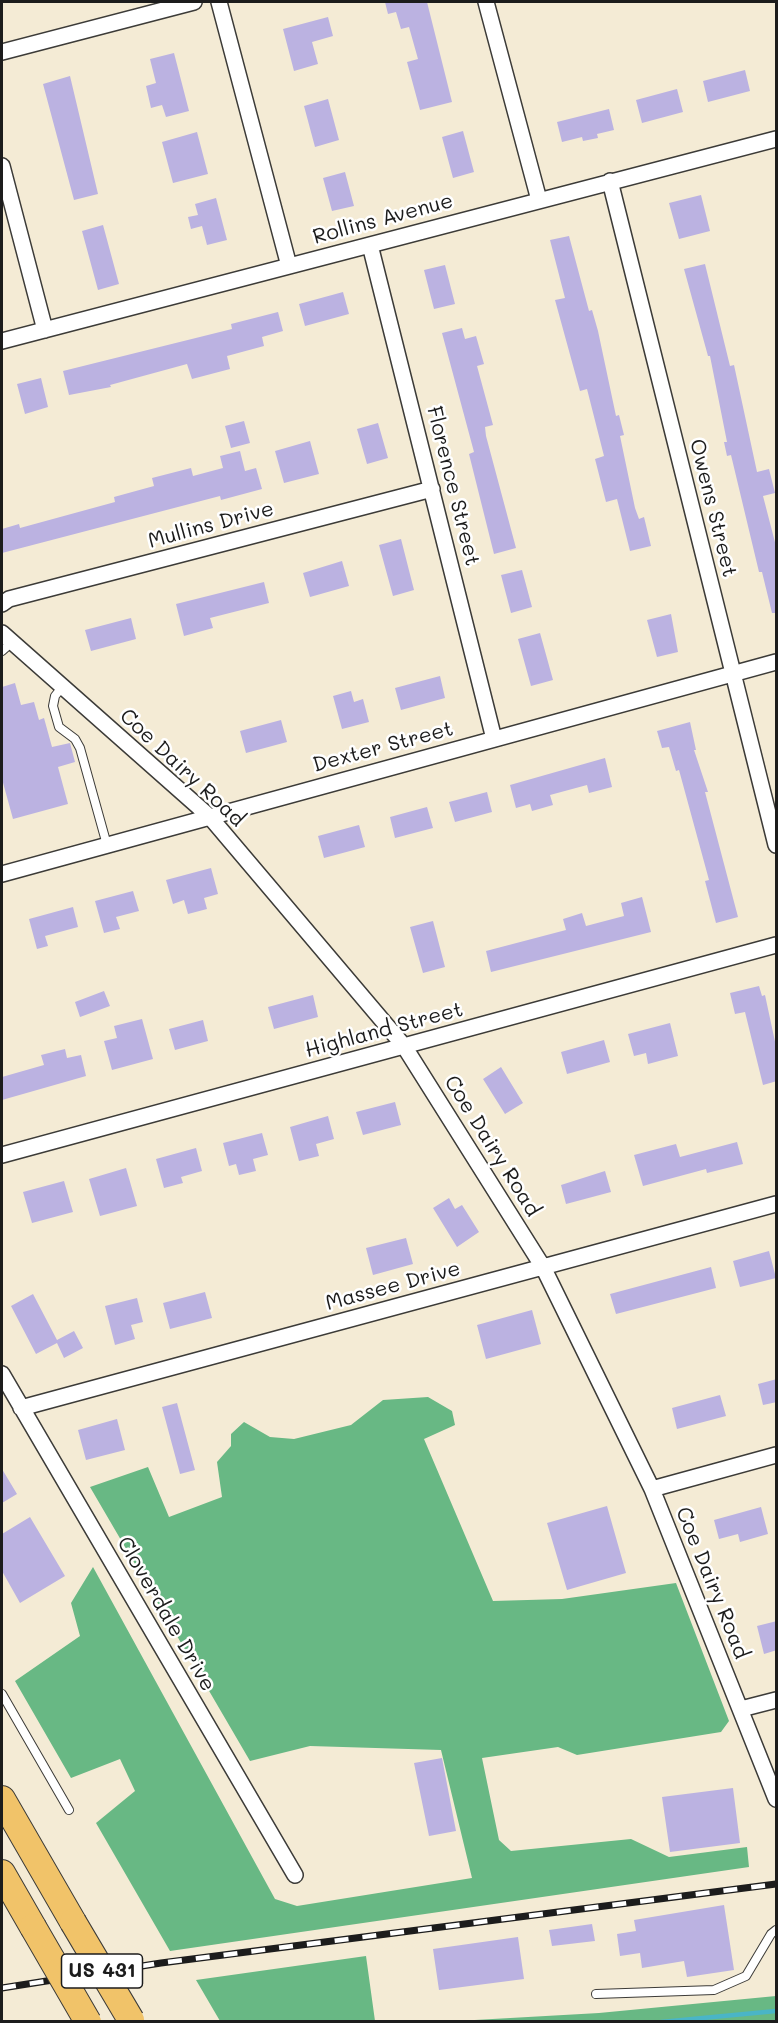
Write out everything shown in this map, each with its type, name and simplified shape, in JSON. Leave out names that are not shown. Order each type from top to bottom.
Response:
[{"type":"highway","name":"US 431","points":[[2,1799],[131,2021]]},
{"type":"highway","name":"US 431","points":[[2,1873],[88,2022]]},
{"type":"street","points":[[2,52],[194,2]]},
{"type":"street","points":[[219,2],[288,266]]},
{"type":"street","points":[[486,2],[539,200]]},
{"type":"street","name":"Rollins Avenue","points":[[2,341],[777,139]]},
{"type":"street","points":[[2,166],[45,330]]},
{"type":"street","name":"Owens Street","points":[[610,181],[777,845]]},
{"type":"street","name":"Florence Street","points":[[370,244],[494,739]]},
{"type":"street","name":"Mullins Drive","points":[[2,604],[9,599],[432,489]]},
{"type":"street","name":"Coe Dairy Road","points":[[5,642],[63,686],[210,817],[404,1046],[543,1267],[652,1489],[777,1799]]},
{"type":"street","name":"Dexter Street","points":[[2,874],[777,662]]},
{"type":"street","name":"Highland Street","points":[[2,1155],[777,945]]},
{"type":"street","name":"Massee Drive","points":[[21,1408],[777,1204]]},
{"type":"street","name":"Cloverdale Drive","points":[[2,1374],[295,1875]]},
{"type":"street","points":[[652,1489],[777,1455]]},
{"type":"street","points":[[741,1709],[777,1700]]},
{"type":"lane","points":[[63,686],[53,706],[59,727],[75,739],[80,748],[106,845]]},
{"type":"lane","points":[[2,1694],[69,1810]]},
{"type":"lane","points":[[596,1994],[714,1990],[746,1976],[771,1934],[777,1930]]},
{"type":"green space","points":[[428,1397],[452,1411],[455,1425],[424,1439],[493,1601],[562,1599],[676,1583],[729,1721],[721,1732],[577,1755],[558,1747],[482,1758],[499,1840],[511,1851],[631,1839],[669,1857],[747,1847],[749,1867],[170,1951],[96,1823],[135,1791],[120,1759],[71,1778],[15,1681],[80,1636],[71,1603],[93,1567],[275,1899],[297,1906],[472,1878],[441,1750],[310,1746],[250,1761],[90,1487],[148,1467],[169,1517],[222,1497],[217,1462],[231,1446],[231,1434],[244,1422],[270,1437],[294,1439],[351,1425],[383,1400]]},
{"type":"green space","points":[[366,1956],[375,2021],[220,2021],[196,1980]]},
{"type":"green space","points":[[776,1996],[776,2021],[457,2021],[599,2013]]},
{"type":"building","points":[[385,2],[427,2],[452,102],[420,110],[407,62],[418,59],[409,27],[401,29],[396,12],[388,14]]},
{"type":"building","points":[[328,17],[333,36],[312,42],[318,64],[294,71],[283,29]]},
{"type":"building","points":[[174,53],[189,111],[166,117],[162,105],[151,108],[146,86],[156,83],[150,59]]},
{"type":"building","points":[[745,70],[750,91],[708,102],[703,81]]},
{"type":"building","points":[[70,76],[98,194],[74,200],[43,84]]},
{"type":"building","points":[[677,89],[683,112],[642,123],[636,100]]},
{"type":"building","points":[[328,99],[339,140],[315,147],[304,106]]},
{"type":"building","points":[[609,109],[614,130],[597,134],[598,138],[583,141],[582,137],[562,142],[557,122]]},
{"type":"building","points":[[463,131],[474,172],[453,178],[442,137]]},
{"type":"building","points":[[197,132],[208,174],[173,183],[162,142]]},
{"type":"building","points":[[345,172],[354,206],[332,211],[323,178]]},
{"type":"building","points":[[701,195],[710,231],[679,239],[669,203]]},
{"type":"building","points":[[216,198],[227,240],[207,245],[202,226],[191,229],[188,217],[198,215],[195,204]]},
{"type":"building","points":[[103,225],[119,284],[98,290],[82,231]]},
{"type":"building","points":[[569,236],[589,311],[592,310],[598,331],[616,416],[619,415],[624,435],[620,436],[635,508],[639,519],[644,517],[651,546],[630,551],[617,499],[606,502],[595,459],[604,456],[587,389],[580,391],[555,300],[565,298],[550,240]]},
{"type":"building","points":[[705,264],[730,366],[734,365],[757,472],[769,469],[775,493],[763,496],[777,550],[777,613],[772,613],[762,572],[759,572],[731,455],[727,456],[724,442],[727,442],[710,356],[708,356],[684,269]]},
{"type":"building","points":[[445,265],[455,304],[434,309],[424,270]]},
{"type":"building","points":[[343,292],[349,314],[305,326],[299,304]]},
{"type":"building","points":[[278,312],[283,331],[262,337],[264,346],[227,356],[230,369],[192,379],[187,364],[110,385],[111,387],[69,395],[63,371],[232,329],[231,324]]},
{"type":"building","points":[[462,328],[465,339],[476,336],[484,364],[477,366],[493,425],[485,427],[486,436],[516,548],[494,554],[469,454],[474,452],[442,333]]},
{"type":"building","points":[[41,378],[48,407],[25,414],[17,384]]},
{"type":"building","points":[[244,421],[250,443],[231,448],[225,426]]},
{"type":"building","points":[[378,423],[388,458],[367,464],[357,429]]},
{"type":"building","points":[[310,441],[319,474],[284,483],[275,451]]},
{"type":"building","points":[[240,451],[245,471],[256,468],[262,489],[221,500],[220,496],[2,553],[2,529],[19,524],[20,528],[115,502],[114,497],[154,486],[152,478],[191,468],[193,476],[223,468],[220,456]]},
{"type":"building","points":[[401,539],[414,590],[393,596],[379,545]]},
{"type":"building","points":[[342,561],[349,586],[310,597],[303,573]]},
{"type":"building","points":[[522,570],[532,607],[511,613],[501,575]]},
{"type":"building","points":[[264,582],[269,603],[210,618],[213,628],[184,636],[176,604]]},
{"type":"building","points":[[671,614],[678,652],[657,657],[647,620]]},
{"type":"building","points":[[131,618],[136,639],[91,651],[85,630]]},
{"type":"building","points":[[540,633],[553,680],[531,686],[518,639]]},
{"type":"building","points":[[440,676],[445,698],[401,710],[395,688]]},
{"type":"building","points":[[15,683],[21,705],[34,702],[39,720],[44,718],[52,747],[70,743],[75,762],[58,767],[68,804],[13,819],[2,779],[2,687]]},
{"type":"building","points":[[351,691],[354,702],[363,699],[369,722],[342,729],[333,696]]},
{"type":"building","points":[[281,720],[287,742],[246,753],[240,731]]},
{"type":"building","points":[[690,722],[696,750],[694,750],[708,792],[705,792],[738,917],[716,923],[705,881],[709,880],[679,770],[676,771],[669,747],[662,748],[657,731]]},
{"type":"building","points":[[605,758],[612,787],[589,793],[587,785],[550,795],[553,805],[532,811],[530,804],[516,808],[510,785]]},
{"type":"building","points":[[487,792],[492,812],[455,822],[449,802]]},
{"type":"building","points":[[427,807],[433,828],[395,838],[390,817]]},
{"type":"building","points":[[359,825],[365,847],[324,858],[318,836]]},
{"type":"building","points":[[211,868],[218,894],[204,898],[207,909],[188,914],[184,900],[173,904],[166,880]]},
{"type":"building","points":[[133,891],[139,911],[116,917],[120,929],[104,933],[95,901]]},
{"type":"building","points":[[642,897],[651,932],[491,972],[486,951],[566,930],[563,919],[582,913],[586,926],[624,916],[621,903]]},
{"type":"building","points":[[73,907],[78,927],[45,936],[48,946],[37,949],[29,919]]},
{"type":"building","points":[[433,921],[445,967],[423,973],[410,927]]},
{"type":"building","points":[[759,986],[762,996],[765,995],[777,1051],[777,1081],[763,1085],[745,1012],[735,1014],[730,993]]},
{"type":"building","points":[[104,991],[110,1006],[80,1017],[75,1002]]},
{"type":"building","points":[[313,995],[318,1017],[274,1029],[268,1007]]},
{"type":"building","points":[[142,1019],[153,1059],[112,1070],[104,1041],[117,1038],[114,1026]]},
{"type":"building","points":[[203,1020],[208,1041],[175,1050],[169,1029]]},
{"type":"building","points":[[670,1023],[678,1056],[648,1064],[646,1053],[634,1056],[628,1034]]},
{"type":"building","points":[[604,1040],[610,1062],[567,1074],[561,1052]]},
{"type":"building","points":[[65,1049],[67,1058],[81,1055],[86,1076],[2,1100],[2,1077],[44,1065],[41,1055]]},
{"type":"building","points":[[501,1067],[523,1103],[505,1114],[483,1079]]},
{"type":"building","points":[[395,1102],[401,1125],[363,1135],[356,1112]]},
{"type":"building","points":[[328,1116],[334,1139],[316,1144],[319,1156],[299,1161],[290,1127]]},
{"type":"building","points":[[262,1133],[268,1155],[253,1159],[256,1171],[239,1175],[236,1164],[229,1166],[223,1143]]},
{"type":"building","points":[[737,1142],[743,1164],[707,1173],[706,1169],[643,1186],[634,1155],[676,1144],[680,1157]]},
{"type":"building","points":[[196,1148],[202,1171],[181,1177],[183,1183],[164,1188],[156,1159]]},
{"type":"building","points":[[126,1168],[137,1206],[100,1216],[89,1179]]},
{"type":"building","points":[[605,1171],[611,1192],[566,1204],[561,1185]]},
{"type":"building","points":[[64,1181],[73,1212],[32,1223],[23,1192]]},
{"type":"building","points":[[449,1198],[455,1209],[462,1205],[479,1232],[457,1247],[433,1208]]},
{"type":"building","points":[[406,1238],[413,1264],[373,1275],[366,1248]]},
{"type":"building","points":[[769,1251],[776,1278],[740,1287],[733,1261]]},
{"type":"building","points":[[711,1267],[716,1288],[616,1314],[610,1294]]},
{"type":"building","points":[[205,1292],[212,1318],[170,1329],[163,1303]]},
{"type":"building","points":[[33,1294],[57,1340],[74,1331],[83,1348],[64,1358],[57,1343],[36,1354],[11,1306]]},
{"type":"building","points":[[137,1298],[143,1322],[131,1325],[135,1339],[115,1345],[105,1306]]},
{"type":"building","points":[[532,1310],[541,1344],[486,1359],[477,1325]]},
{"type":"building","points":[[777,1379],[777,1402],[763,1405],[758,1384]]},
{"type":"building","points":[[720,1395],[726,1416],[677,1429],[672,1408]]},
{"type":"building","points":[[177,1403],[195,1470],[180,1474],[162,1407]]},
{"type":"building","points":[[117,1419],[125,1450],[86,1460],[78,1430]]},
{"type":"building","points":[[2,1469],[17,1494],[2,1503]]},
{"type":"building","points":[[607,1506],[626,1573],[567,1590],[547,1523]]},
{"type":"building","points":[[761,1507],[768,1534],[740,1542],[738,1534],[719,1539],[714,1520]]},
{"type":"building","points":[[30,1517],[65,1576],[20,1603],[2,1571],[2,1534]]},
{"type":"building","points":[[777,1621],[777,1650],[764,1654],[757,1626]]},
{"type":"building","points":[[442,1758],[456,1831],[429,1836],[414,1763]]},
{"type":"building","points":[[733,1788],[740,1843],[670,1852],[662,1797]]},
{"type":"building","points":[[724,1905],[734,1970],[687,1977],[684,1961],[642,1968],[640,1953],[620,1956],[617,1934],[636,1931],[634,1920]]},
{"type":"building","points":[[592,1924],[595,1941],[552,1946],[549,1930]]},
{"type":"building","points":[[518,1937],[524,1979],[439,1990],[433,1949]]},
{"type":"waterway","points":[[661,2022],[776,2011]]},
{"type":"railway","points":[[2,1988],[161,1963],[776,1884]]}]
